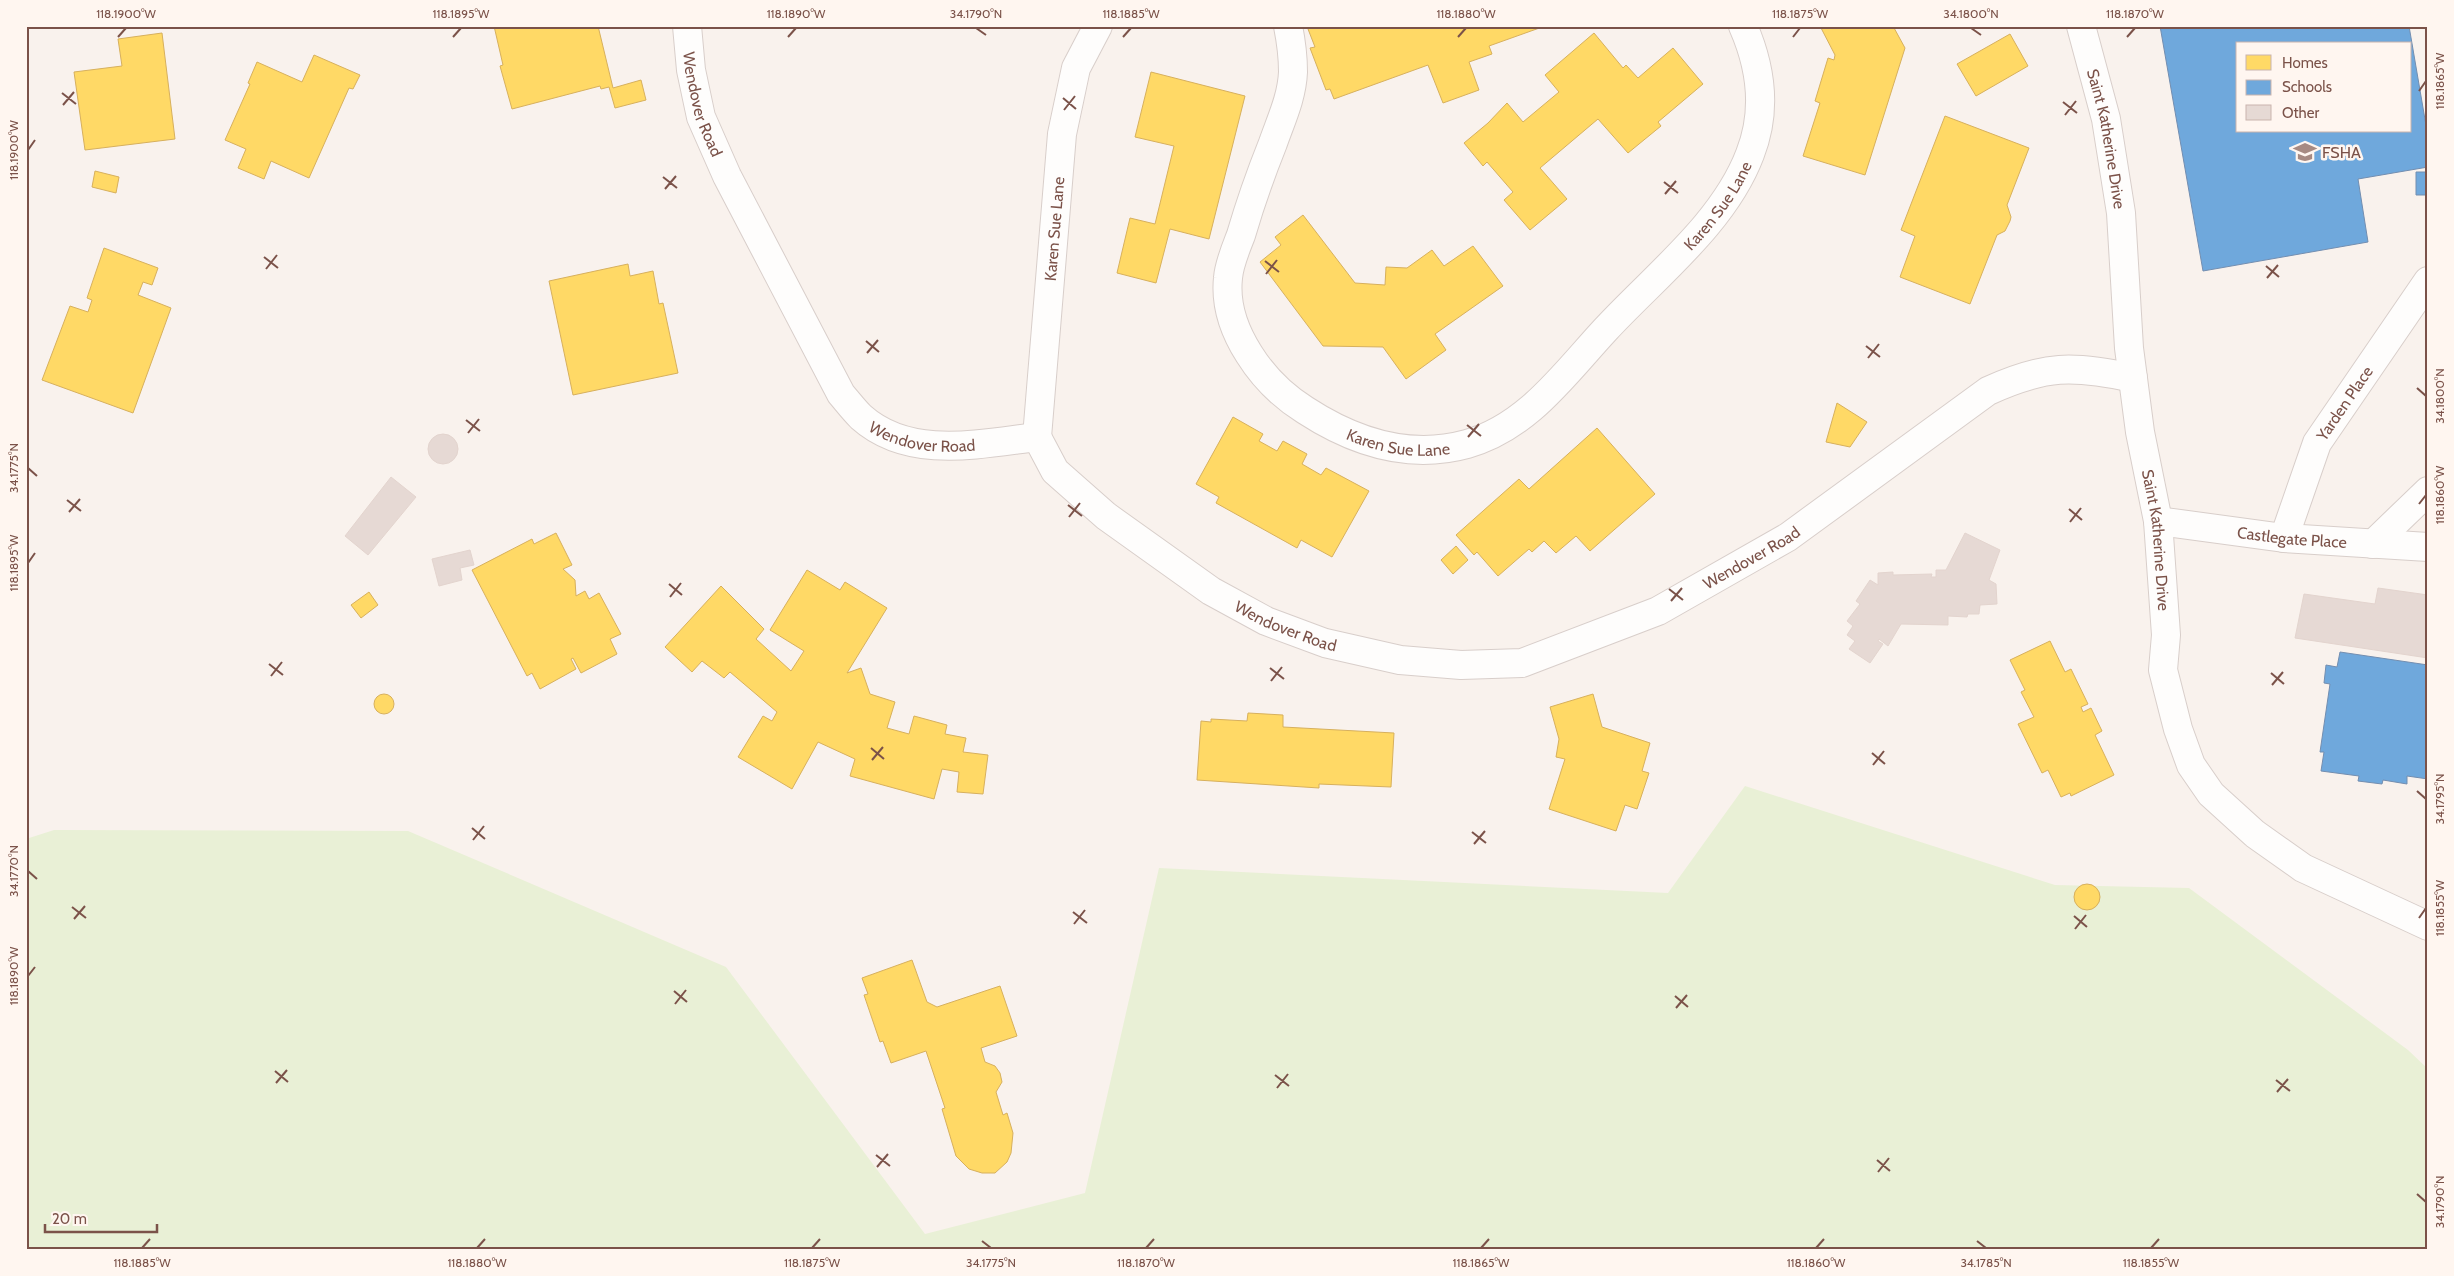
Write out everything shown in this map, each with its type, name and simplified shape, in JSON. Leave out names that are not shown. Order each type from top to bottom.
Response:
[{"type":"street","name":"Wendover Road","points":[[687,26],[691,70],[701,117],[727,176],[846,399],[861,417],[887,435],[917,444],[962,446],[1036,437],[1055,470],[1106,516],[1211,591],[1266,621],[1324,643],[1400,660],[1461,665],[1522,663],[1658,611],[1780,542],[1988,391],[2020,376],[2055,370],[2092,369],[2133,378]]},
{"type":"street","name":"Karen Sue Lane","points":[[1036,437],[1062,134],[1076,68],[1098,26]]},
{"type":"street","name":"Karen Sue Lane","points":[[1288,26],[1293,73],[1288,103],[1250,205],[1232,262],[1228,277],[1229,306],[1239,338],[1262,373],[1279,392],[1307,412],[1341,429],[1376,444],[1414,451],[1439,450],[1470,443],[1508,427],[1560,381],[1606,328],[1677,258],[1715,212],[1738,180],[1751,154],[1759,125],[1761,95],[1757,65],[1743,26]]},
{"type":"street","name":"Saint Katherine Drive","points":[[2080,26],[2106,119],[2121,213],[2129,348],[2140,432],[2158,521],[2166,635],[2163,670],[2178,729],[2192,765],[2211,794],[2255,834],[2303,868],[2428,926]]},
{"type":"street","name":"Yarden Place","points":[[2284,538],[2317,444],[2428,282]]},
{"type":"street","points":[[2373,544],[2428,491]]},
{"type":"street","name":"Castlegate Place","points":[[2158,521],[2284,538],[2428,548]]},
{"type":"green space","points":[[1745,786],[2055,885],[2189,888],[2408,1050],[2428,1069],[2428,1250],[26,1250],[26,839],[54,830],[408,831],[726,967],[925,1234],[1085,1193],[1159,868],[1668,893]]},
{"type":"building: Homes","points":[[494,26],[598,26],[613,88],[641,80],[646,100],[615,108],[609,87],[601,89],[600,86],[512,109],[500,66],[503,65]]},
{"type":"building: Homes","points":[[1316,26],[1545,26],[1489,46],[1492,54],[1469,62],[1479,90],[1443,103],[1428,65],[1334,99],[1330,89],[1326,90],[1310,48],[1315,47],[1308,29]]},
{"type":"building: Homes","points":[[1820,26],[1893,26],[1905,48],[1865,175],[1803,156],[1820,103],[1815,101],[1828,58],[1834,60],[1835,55]]},
{"type":"building: Homes","points":[[162,33],[175,139],[85,150],[74,72],[122,66],[118,39]]},
{"type":"building: Homes","points":[[1594,33],[1623,68],[1626,65],[1638,78],[1673,48],[1703,84],[1658,122],[1661,126],[1628,153],[1598,119],[1540,168],[1567,199],[1530,230],[1504,200],[1513,192],[1487,162],[1483,166],[1464,143],[1488,123],[1507,103],[1523,122],[1559,92],[1545,75]]},
{"type":"building: Homes","points":[[2010,34],[2028,66],[1976,96],[1957,64]]},
{"type":"building: Homes","points":[[314,55],[360,75],[353,89],[349,88],[309,178],[271,161],[264,179],[238,168],[246,149],[225,140],[250,84],[248,83],[257,62],[302,82]]},
{"type":"building: Homes","points":[[1151,72],[1245,96],[1209,239],[1170,229],[1156,283],[1117,273],[1130,218],[1155,224],[1174,146],[1135,137]]},
{"type":"building: Homes","points":[[1945,116],[2029,148],[2007,205],[2011,217],[2010,221],[2005,231],[1997,235],[1970,304],[1900,277],[1915,236],[1901,230]]},
{"type":"building: Homes","points":[[95,171],[119,177],[116,193],[92,187]]},
{"type":"building: Homes","points":[[1303,215],[1355,283],[1385,285],[1386,267],[1407,268],[1432,250],[1444,266],[1473,246],[1503,286],[1435,334],[1446,350],[1406,379],[1383,347],[1323,346],[1260,262],[1281,245],[1275,237]]},
{"type":"building: Homes","points":[[104,248],[158,268],[152,285],[143,282],[138,295],[171,308],[133,413],[42,380],[70,306],[88,312],[92,300],[87,298]]},
{"type":"building: Homes","points":[[628,264],[630,276],[653,271],[659,304],[663,303],[678,373],[573,395],[549,281]]},
{"type":"building: Homes","points":[[1837,403],[1867,422],[1850,447],[1826,442]]},
{"type":"building: Homes","points":[[1233,417],[1263,434],[1259,441],[1277,451],[1283,441],[1307,454],[1302,464],[1321,475],[1326,468],[1369,491],[1332,557],[1301,540],[1297,548],[1216,503],[1219,497],[1196,484]]},
{"type":"building: Homes","points":[[1597,428],[1655,494],[1590,551],[1576,536],[1556,553],[1544,541],[1532,552],[1529,549],[1498,576],[1477,552],[1474,555],[1456,535],[1519,479],[1529,489]]},
{"type":"building: Homes","points":[[556,533],[572,565],[563,569],[575,580],[576,596],[585,591],[589,599],[599,593],[621,634],[610,639],[617,654],[581,673],[573,658],[571,659],[576,669],[540,689],[532,673],[527,676],[472,570],[532,539],[534,544]]},
{"type":"building: Homes","points":[[1456,546],[1468,560],[1453,574],[1441,560]]},
{"type":"building: Homes","points":[[807,570],[840,590],[845,582],[887,608],[847,673],[861,668],[870,694],[895,702],[887,728],[909,734],[914,716],[947,725],[945,734],[966,738],[963,752],[988,755],[983,794],[957,792],[959,772],[942,769],[934,799],[850,776],[855,759],[818,742],[792,789],[738,757],[763,716],[772,721],[777,712],[730,672],[724,678],[702,661],[692,672],[665,647],[721,586],[764,629],[756,639],[791,671],[804,651],[770,630]]},
{"type":"building: Homes","points":[[369,592],[378,605],[361,618],[351,605]]},
{"type":"building: Homes","points":[[2050,641],[2065,672],[2071,669],[2088,704],[2081,707],[2083,712],[2091,708],[2102,731],[2095,735],[2114,775],[2071,796],[2070,793],[2061,797],[2048,770],[2042,773],[2018,724],[2034,717],[2021,692],[2025,690],[2010,660]]},
{"type":"building: Homes","points":[[380,694],[388,694],[394,700],[394,708],[388,714],[380,714],[374,708],[374,700]]},
{"type":"building: Homes","points":[[1593,694],[1602,727],[1650,743],[1642,771],[1649,773],[1637,809],[1625,805],[1616,831],[1549,809],[1565,759],[1556,757],[1559,739],[1550,707]]},
{"type":"building: Homes","points":[[1248,713],[1283,715],[1283,727],[1394,733],[1391,787],[1319,784],[1319,788],[1197,780],[1201,721],[1211,722],[1211,719],[1247,721]]},
{"type":"building: Homes","points":[[2087,884],[2096,888],[2100,897],[2096,906],[2087,910],[2078,906],[2074,897],[2078,888]]},
{"type":"building: Homes","points":[[912,960],[927,1002],[937,1007],[1000,986],[1017,1036],[981,1048],[985,1062],[995,1066],[1000,1073],[1002,1082],[996,1092],[1003,1115],[1007,1113],[1013,1133],[1011,1153],[1007,1162],[995,1173],[982,1173],[969,1169],[956,1156],[942,1109],[945,1108],[926,1051],[891,1063],[883,1041],[880,1042],[864,995],[868,994],[862,978]]},
{"type":"building: Schools","name":"FSHA","points":[[2160,26],[2409,26],[2412,42],[2236,42],[2236,132],[2412,132],[2412,44],[2428,137],[2428,167],[2358,179],[2368,242],[2203,271]]},
{"type":"building: Schools","points":[[2416,172],[2428,172],[2428,195],[2416,195]]},
{"type":"building: Schools","points":[[2340,652],[2428,665],[2428,779],[2407,776],[2407,784],[2383,780],[2382,784],[2358,781],[2359,776],[2321,771],[2324,752],[2320,752],[2330,684],[2324,683],[2326,665],[2337,667]]},
{"type":"building: Other","points":[[443,434],[454,438],[458,449],[454,460],[443,464],[432,460],[428,449],[432,438]]},
{"type":"building: Other","points":[[391,477],[416,497],[368,555],[345,536]]},
{"type":"building: Other","points":[[1965,533],[2000,550],[1989,580],[1996,584],[1997,604],[1980,605],[1979,614],[1968,614],[1967,617],[1948,616],[1948,625],[1901,624],[1888,646],[1879,639],[1878,641],[1883,644],[1870,663],[1849,649],[1855,641],[1847,635],[1853,626],[1847,621],[1860,604],[1856,601],[1870,580],[1878,585],[1878,573],[1893,572],[1893,575],[1932,574],[1931,577],[1936,577],[1936,570],[1946,570]]},
{"type":"building: Other","points":[[470,550],[474,565],[460,568],[462,580],[439,586],[432,559]]},
{"type":"building: Other","points":[[2378,588],[2428,595],[2428,658],[2295,638],[2304,594],[2375,604]]},
{"type":"place","name":"FSHA","points":[[2305,152]]}]
